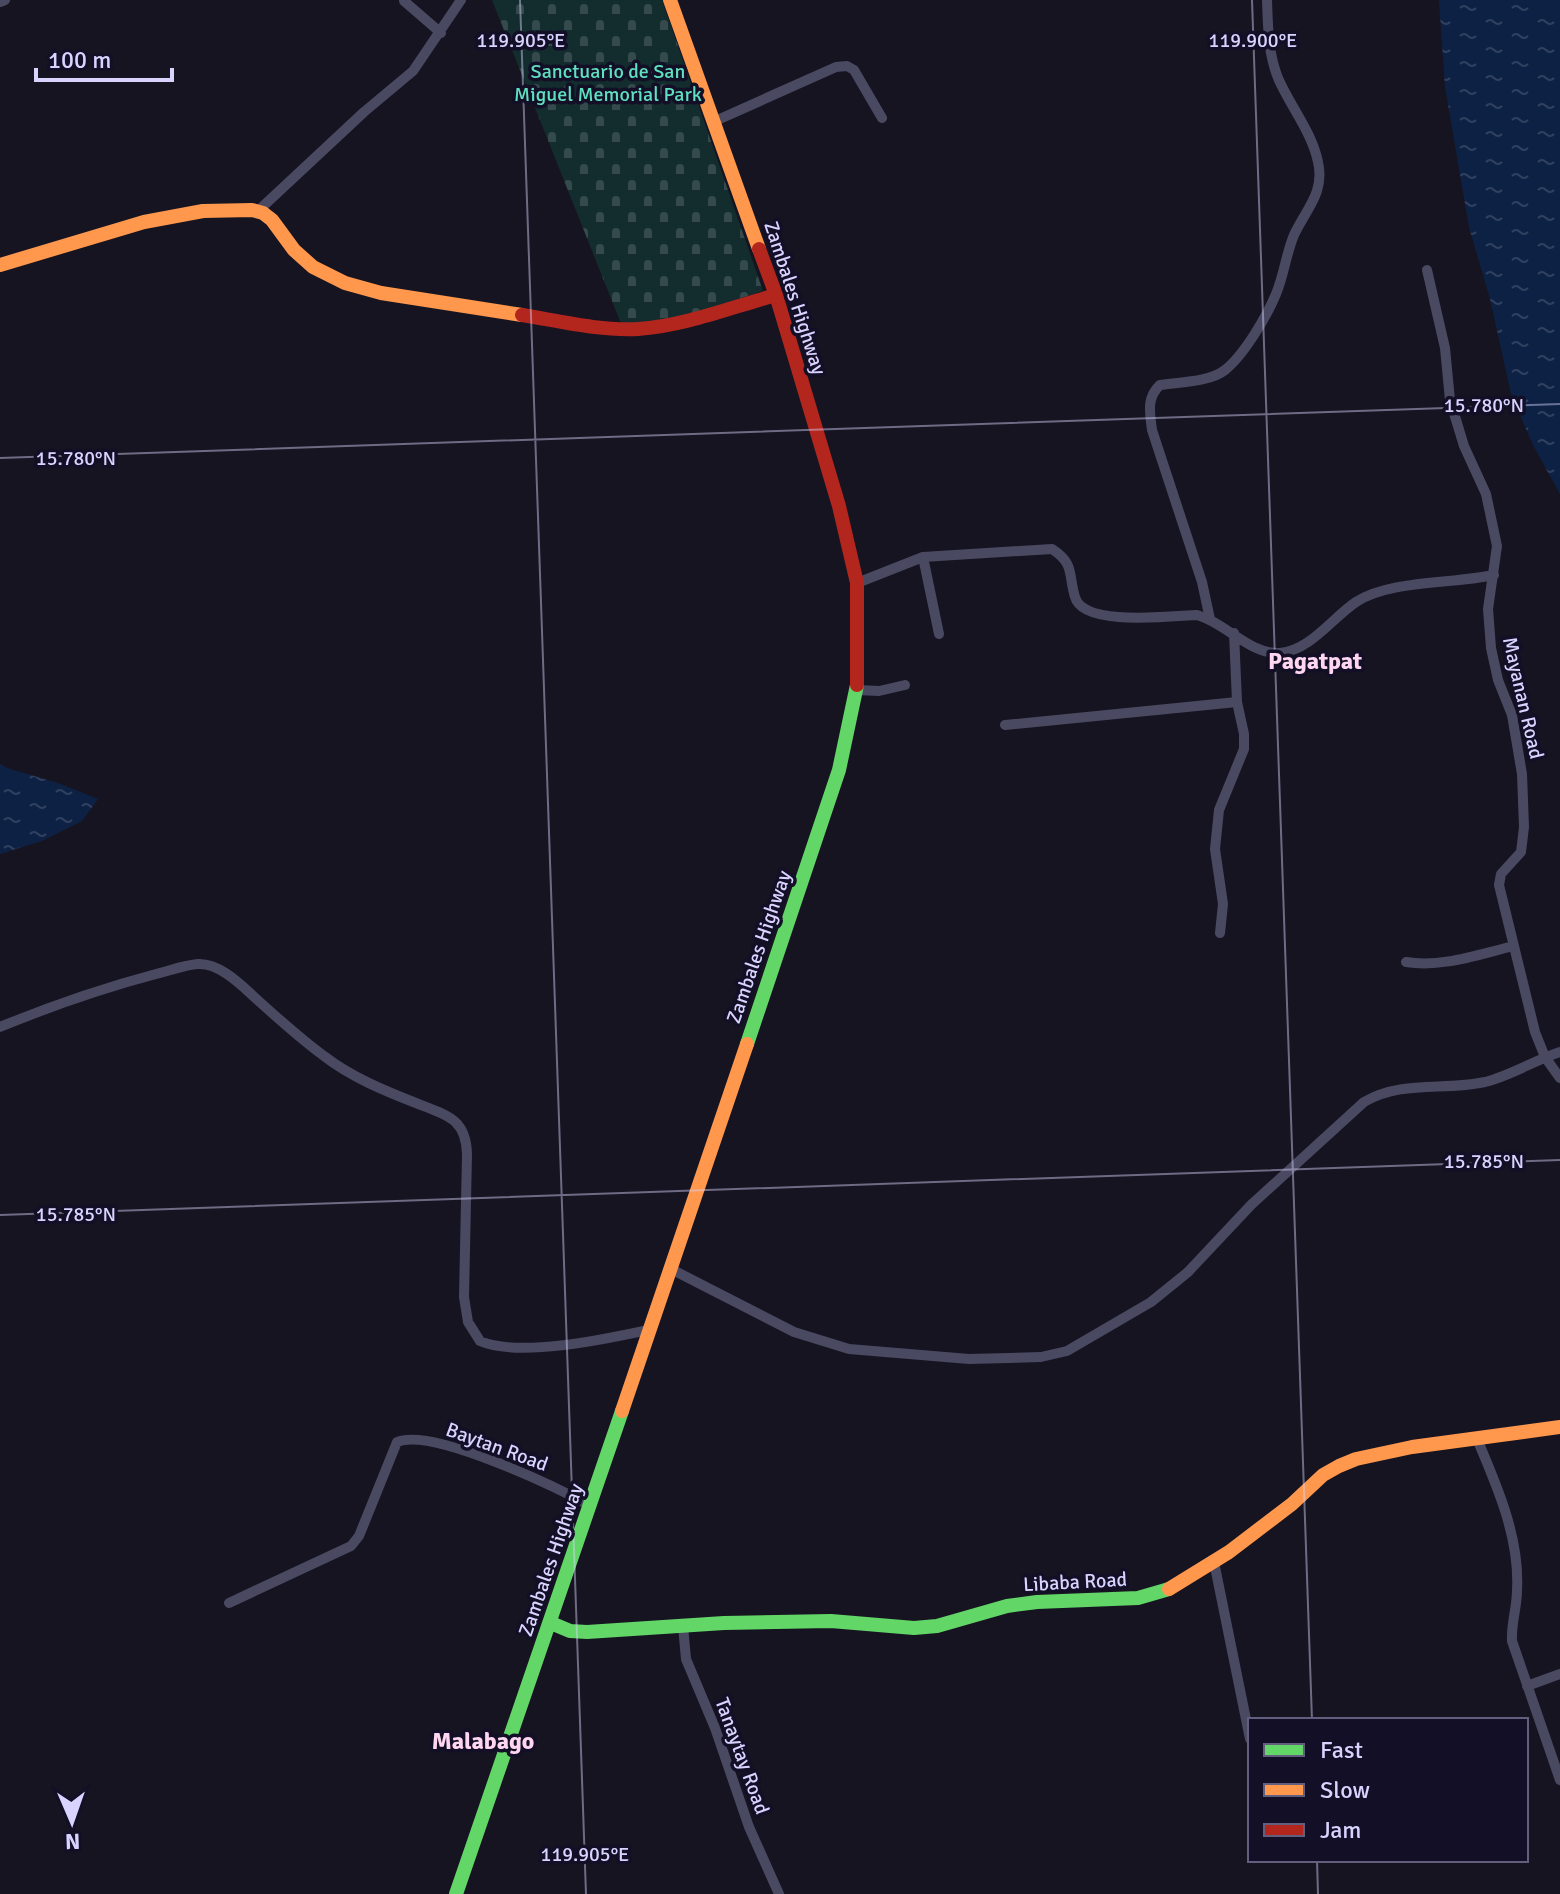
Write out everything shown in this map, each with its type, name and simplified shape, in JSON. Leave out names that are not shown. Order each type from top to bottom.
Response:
[{"type":"main road","name":"Zambales Highway","points":[[456,1894],[591,1506],[837,777],[857,690],[857,583],[839,506],[776,295],[670,0]]},
{"type":"main road","points":[[0,265],[160,216],[203,210],[259,210],[267,215],[297,254],[320,273],[352,287],[381,293],[589,326],[638,329],[681,321],[776,295]]},
{"type":"main road","name":"Libaba Road","points":[[551,1623],[570,1631],[587,1632],[836,1621],[887,1627],[937,1626],[1007,1606],[1138,1598],[1172,1588],[1214,1562],[1339,1466],[1356,1459],[1412,1447],[1560,1427]]},
{"type":"street","points":[[259,210],[413,71],[461,0]]},
{"type":"street","points":[[1210,619],[1202,582],[1152,430],[1149,405],[1153,392],[1160,385],[1217,375],[1227,368],[1254,335],[1277,293],[1295,232],[1315,200],[1320,184],[1318,161],[1270,55],[1267,0]]},
{"type":"street","points":[[404,1],[441,33]]},
{"type":"street","points":[[713,122],[836,67],[847,66],[854,70],[882,118]]},
{"type":"street","name":"Mayanan Road","points":[[1427,270],[1445,348],[1450,400],[1464,446],[1486,494],[1497,546],[1488,609],[1491,648],[1498,680],[1512,715],[1522,774],[1524,841],[1521,852],[1501,874],[1499,885],[1535,1032],[1545,1057],[1560,1078]]},
{"type":"street","points":[[857,583],[923,557],[1052,549],[1068,563],[1075,598],[1079,607],[1089,613],[1106,616],[1197,615],[1210,619],[1252,646],[1282,653],[1311,640],[1357,601],[1384,589],[1494,575]]},
{"type":"street","points":[[923,557],[939,634]]},
{"type":"street","points":[[1220,933],[1223,904],[1215,849],[1219,810],[1244,749],[1237,702],[1234,633]]},
{"type":"street","points":[[857,690],[879,691],[905,685]]},
{"type":"street","points":[[1005,725],[1237,702]]},
{"type":"street","points":[[1406,962],[1421,965],[1446,962],[1514,946]]},
{"type":"street","points":[[0,1027],[131,981],[197,964],[213,965],[326,1058],[384,1091],[441,1112],[463,1130],[467,1139],[464,1297],[468,1322],[480,1341],[501,1346],[553,1345],[648,1330]]},
{"type":"street","points":[[671,1269],[794,1332],[849,1349],[969,1359],[1041,1357],[1067,1351],[1151,1302],[1188,1272],[1251,1205],[1364,1102],[1381,1092],[1401,1087],[1487,1081],[1560,1052]]},
{"type":"street","name":"Baytan Road","points":[[229,1603],[351,1546],[359,1536],[397,1442],[405,1439],[442,1445],[506,1466],[591,1506]]},
{"type":"street","points":[[1477,1439],[1505,1506],[1513,1547],[1518,1590],[1511,1625],[1512,1641],[1560,1780]]},
{"type":"street","points":[[1214,1562],[1248,1729]]},
{"type":"street","name":"Tanaytay Road","points":[[683,1626],[686,1659],[715,1728],[749,1827],[779,1894]]},
{"type":"street","points":[[1527,1686],[1560,1674]]},
{"type":"green space","name":"Sanctuario de San Miguel Memorial Park","points":[[492,0],[662,0],[763,291],[682,317],[622,326]]},
{"type":"water","points":[[1439,0],[1560,0],[1560,494],[1533,445],[1511,394],[1490,299],[1469,227],[1445,87]]},
{"type":"water","points":[[0,764],[98,799],[82,821],[42,841],[0,854]]},
{"type":"traffic: fast","points":[[747,1044],[839,770],[857,685]]},
{"type":"traffic: fast","points":[[456,1894],[622,1411]]},
{"type":"traffic: fast","points":[[551,1623],[570,1631],[587,1632],[724,1623],[831,1621],[914,1628],[937,1626],[1007,1606],[1138,1598],[1169,1589]]},
{"type":"traffic: slow","points":[[670,0],[759,249]]},
{"type":"traffic: slow","points":[[0,265],[144,222],[203,211],[252,210],[272,220],[294,250],[313,267],[345,283],[381,293],[522,315]]},
{"type":"traffic: slow","points":[[622,1411],[747,1044]]},
{"type":"traffic: slow","points":[[1169,1589],[1229,1552],[1292,1504],[1323,1475],[1339,1466],[1356,1459],[1412,1447],[1560,1427]]},
{"type":"traffic: jam","points":[[759,249],[776,295],[839,506],[857,583],[857,685]]},
{"type":"traffic: jam","points":[[522,315],[594,327],[638,329],[690,320],[776,295]]},
{"type":"district","name":"Pagatpat","points":[[1315,661]]},
{"type":"district","name":"Malabago","points":[[483,1741]]}]
